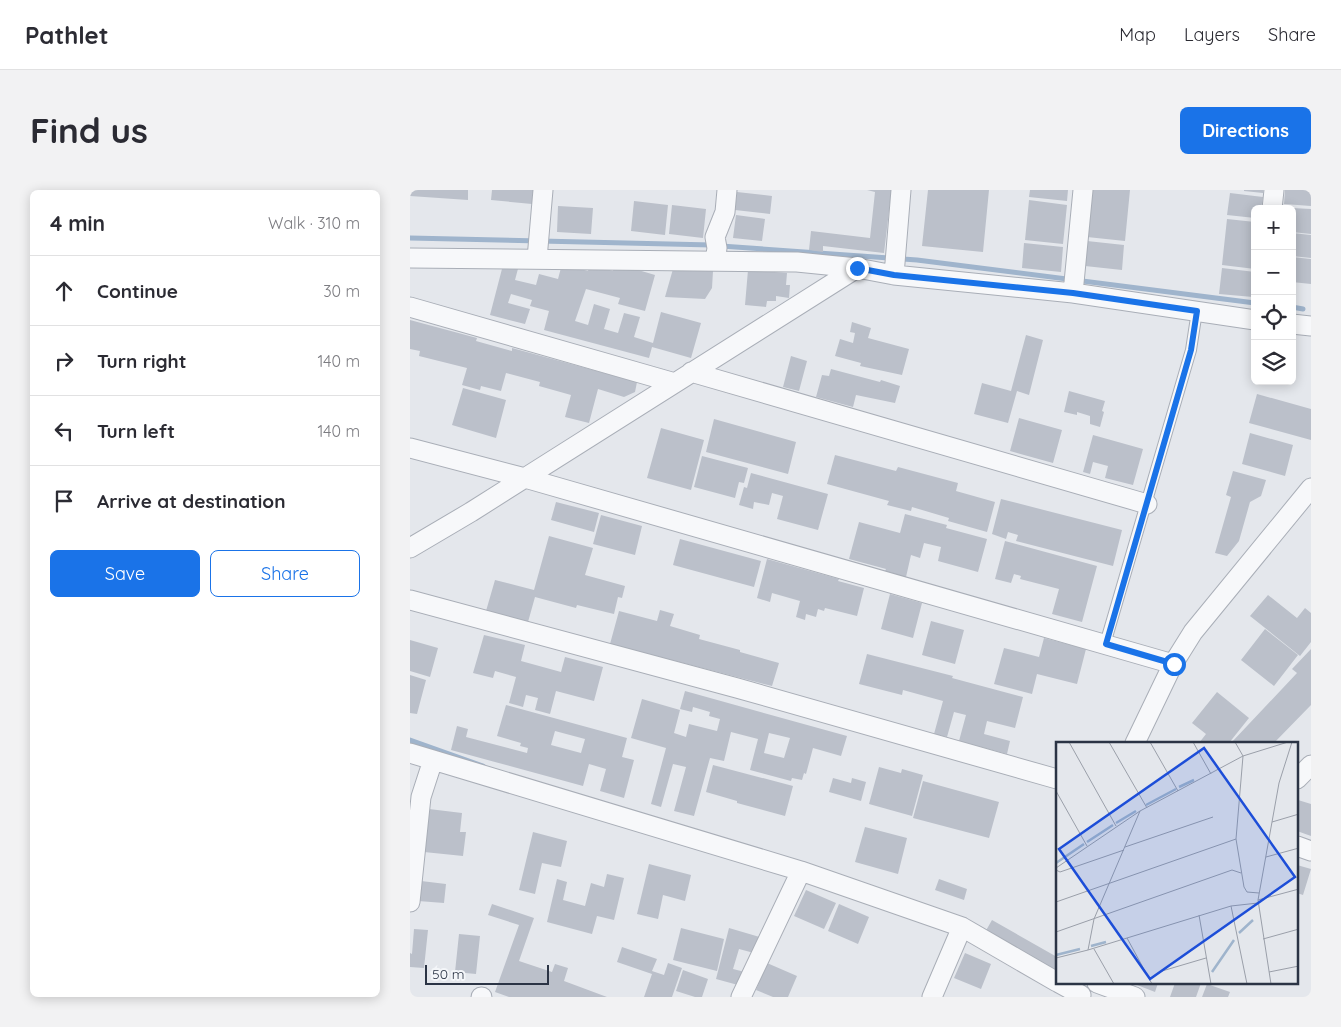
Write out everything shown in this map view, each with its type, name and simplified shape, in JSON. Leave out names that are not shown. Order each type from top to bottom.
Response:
[{"type":"street","points":[[537,249],[543,190]]},
{"type":"street","points":[[716,249],[725,212],[726,190]]},
{"type":"street","points":[[894,264],[901,190]]},
{"type":"street","points":[[1074,285],[1083,190]]},
{"type":"street","points":[[1272,205],[1274,190]]},
{"type":"street","points":[[410,258],[537,249],[716,249],[797,262],[857,268],[894,264],[1074,285],[1197,311],[1251,319]]},
{"type":"street","points":[[410,548],[525,478],[857,268]]},
{"type":"street","points":[[410,306],[674,383]]},
{"type":"street","points":[[1296,324],[1311,326]]},
{"type":"street","points":[[692,372],[1147,504]]},
{"type":"street","points":[[410,448],[525,478],[1174,664]]},
{"type":"street","points":[[1135,742],[1174,664],[1193,632],[1311,488]]},
{"type":"street","points":[[410,600],[738,688],[1056,779]]},
{"type":"street","points":[[410,753],[801,871],[962,927],[1056,982]]},
{"type":"street","points":[[410,902],[421,797],[433,760]]},
{"type":"street","points":[[1298,778],[1311,765]]},
{"type":"street","points":[[1298,846],[1311,851]]},
{"type":"street","points":[[741,997],[801,871]]},
{"type":"street","points":[[932,997],[962,927]]},
{"type":"street","points":[[1061,984],[1084,992]]},
{"type":"street","points":[[1100,984],[1135,997]]},
{"type":"lane","points":[[1106,644],[1191,350],[1197,311]]},
{"type":"building","points":[[411,190],[468,190],[468,200],[410,196]]},
{"type":"building","points":[[492,190],[533,190],[532,204],[491,200]]},
{"type":"building","points":[[867,190],[896,190],[896,195],[891,194],[884,253],[823,246],[823,252],[809,250],[811,231],[870,238],[875,192]]},
{"type":"building","points":[[928,190],[989,190],[983,252],[922,246]]},
{"type":"building","points":[[1030,190],[1068,190],[1067,201],[1029,197]]},
{"type":"building","points":[[1092,190],[1130,190],[1125,241],[1087,237]]},
{"type":"building","points":[[1263,190],[1263,193],[1244,191]]},
{"type":"building","points":[[1285,190],[1311,190],[1311,206],[1284,204]]},
{"type":"building","points":[[737,192],[772,196],[770,214],[735,210]]},
{"type":"building","points":[[1230,193],[1263,197],[1262,205],[1251,205],[1251,218],[1227,215]]},
{"type":"building","points":[[1029,200],[1067,205],[1063,244],[1025,240]]},
{"type":"building","points":[[634,201],[668,205],[665,235],[631,231]]},
{"type":"building","points":[[672,205],[706,209],[703,238],[669,234]]},
{"type":"building","points":[[558,206],[593,208],[591,234],[557,232]]},
{"type":"building","points":[[1296,208],[1311,209],[1311,234],[1296,232]]},
{"type":"building","points":[[736,215],[765,219],[762,241],[733,238]]},
{"type":"building","points":[[1227,219],[1251,222],[1251,269],[1222,265]]},
{"type":"building","points":[[1296,233],[1311,235],[1311,258],[1296,256]]},
{"type":"building","points":[[1087,241],[1124,245],[1122,270],[1085,266]]},
{"type":"building","points":[[1024,243],[1063,247],[1061,272],[1022,268]]},
{"type":"building","points":[[1296,257],[1311,259],[1311,284],[1296,282]]},
{"type":"building","points":[[562,264],[588,271],[589,267],[613,271],[614,267],[627,270],[628,267],[655,275],[645,311],[618,304],[620,298],[586,289],[575,321],[588,325],[594,304],[610,309],[604,329],[618,333],[624,313],[640,317],[634,337],[653,343],[661,312],[701,323],[691,358],[652,347],[649,358],[544,330],[549,311],[530,306],[532,300],[511,294],[508,303],[530,309],[525,324],[490,315],[503,265],[519,265],[515,280],[536,285],[539,274],[558,279]]},
{"type":"building","points":[[1222,268],[1251,272],[1251,297],[1219,294]]},
{"type":"building","points":[[673,269],[713,271],[712,288],[705,299],[665,297]]},
{"type":"building","points":[[748,270],[787,273],[786,285],[790,285],[789,298],[776,296],[776,301],[767,301],[766,307],[745,305]]},
{"type":"building","points":[[410,320],[477,338],[476,341],[512,351],[512,348],[637,382],[635,392],[624,397],[598,389],[589,423],[565,417],[571,395],[539,386],[540,382],[506,373],[501,391],[481,386],[480,390],[462,385],[467,368],[419,356],[420,351],[410,349]]},
{"type":"building","points":[[852,322],[871,328],[868,338],[909,349],[902,375],[860,366],[861,363],[835,356],[840,339],[853,343],[855,333],[850,332]]},
{"type":"building","points":[[1026,335],[1043,340],[1029,395],[1017,391],[1008,423],[974,414],[982,383],[1011,391]]},
{"type":"building","points":[[791,356],[807,361],[799,391],[783,387]]},
{"type":"building","points":[[831,369],[900,386],[895,403],[856,395],[853,407],[816,397],[822,375],[829,376]]},
{"type":"building","points":[[463,388],[506,400],[496,438],[452,425]]},
{"type":"building","points":[[1069,391],[1105,401],[1100,427],[1090,424],[1090,416],[1077,412],[1077,415],[1064,412]]},
{"type":"building","points":[[1257,394],[1311,409],[1311,440],[1249,423]]},
{"type":"building","points":[[1019,418],[1062,430],[1053,463],[1010,451]]},
{"type":"building","points":[[714,419],[796,442],[788,474],[706,452]]},
{"type":"building","points":[[661,428],[704,440],[691,490],[647,478]]},
{"type":"building","points":[[1250,433],[1293,445],[1285,476],[1242,464]]},
{"type":"building","points":[[1093,435],[1143,449],[1133,485],[1105,478],[1108,466],[1093,462],[1090,474],[1083,472]]},
{"type":"building","points":[[835,455],[896,471],[898,467],[958,483],[956,491],[995,502],[987,532],[948,521],[949,518],[912,507],[911,511],[887,505],[889,501],[827,484]]},
{"type":"building","points":[[702,456],[748,468],[744,483],[739,482],[735,498],[694,487]]},
{"type":"building","points":[[1233,471],[1266,480],[1261,496],[1250,502],[1239,541],[1227,556],[1215,553],[1231,497],[1226,495]]},
{"type":"building","points":[[751,473],[828,494],[818,530],[777,519],[783,496],[772,493],[769,505],[754,502],[753,509],[739,505],[744,487],[747,488]]},
{"type":"building","points":[[1001,499],[1122,530],[1113,566],[1016,541],[1018,535],[1008,532],[1006,539],[992,534]]},
{"type":"building","points":[[556,502],[599,513],[594,532],[551,520]]},
{"type":"building","points":[[905,514],[947,525],[946,528],[987,539],[978,572],[938,561],[941,547],[924,543],[920,558],[911,555],[906,577],[885,571],[886,569],[849,559],[859,522],[900,533]]},
{"type":"building","points":[[601,515],[642,526],[635,555],[593,544]]},
{"type":"building","points":[[549,536],[593,548],[585,575],[625,586],[622,598],[618,597],[614,614],[577,605],[576,608],[535,597],[528,622],[486,611],[495,580],[534,590]]},
{"type":"building","points":[[680,539],[761,561],[754,587],[673,565]]},
{"type":"building","points":[[1005,541],[1097,566],[1082,622],[1052,614],[1059,589],[1020,579],[1021,576],[1014,574],[1011,583],[995,579]]},
{"type":"building","points":[[767,559],[864,588],[857,616],[825,608],[824,611],[818,609],[816,617],[806,614],[805,620],[796,617],[800,601],[772,593],[770,602],[757,598]]},
{"type":"building","points":[[890,594],[922,603],[913,638],[881,629]]},
{"type":"building","points":[[1268,595],[1297,618],[1305,608],[1311,613],[1311,642],[1300,656],[1250,616]]},
{"type":"building","points":[[660,610],[674,614],[670,626],[700,635],[699,639],[779,663],[772,686],[610,644],[619,611],[657,621]]},
{"type":"building","points":[[931,621],[964,630],[955,664],[922,655]]},
{"type":"building","points":[[1265,629],[1298,655],[1274,686],[1241,660]]},
{"type":"building","points":[[484,635],[525,645],[521,661],[561,672],[565,657],[603,667],[594,701],[556,691],[550,714],[535,710],[538,698],[526,695],[523,707],[509,703],[516,677],[495,671],[493,678],[473,673]]},
{"type":"building","points":[[1044,638],[1086,649],[1077,684],[1037,674],[1032,694],[994,684],[1004,648],[1039,657]]},
{"type":"building","points":[[410,640],[438,648],[430,677],[410,671]]},
{"type":"building","points":[[1311,649],[1311,705],[1275,742],[1232,742],[1297,673],[1292,669]]},
{"type":"building","points":[[867,654],[953,676],[952,678],[1023,697],[1015,728],[987,721],[984,734],[1010,741],[1007,754],[959,741],[966,715],[954,712],[947,737],[934,734],[943,701],[903,690],[902,695],[859,684]]},
{"type":"building","points":[[410,675],[426,680],[417,714],[410,713]]},
{"type":"building","points":[[685,691],[847,736],[841,756],[813,748],[806,774],[804,773],[802,780],[792,778],[791,781],[750,770],[758,739],[731,732],[724,761],[710,758],[694,816],[674,811],[686,767],[673,764],[661,807],[651,804],[666,748],[631,738],[642,699],[680,710],[674,733],[686,737],[689,724],[717,731],[720,719],[709,716],[710,712],[693,707],[692,712],[680,709]],"holes":[[[769,733],[790,738],[784,758],[764,753]]]},
{"type":"building","points":[[1217,692],[1249,718],[1230,742],[1200,742],[1206,734],[1192,723]]},
{"type":"building","points":[[506,705],[627,738],[622,757],[634,760],[624,798],[600,791],[606,769],[589,764],[583,786],[451,750],[457,726],[468,729],[466,737],[527,753],[528,748],[520,746],[521,743],[497,736]],"holes":[[[555,731],[585,739],[581,753],[551,745]]]},
{"type":"building","points":[[713,765],[793,786],[785,816],[737,803],[737,801],[706,792]]},
{"type":"building","points":[[879,767],[901,773],[902,769],[923,775],[912,816],[869,804]]},
{"type":"building","points":[[833,778],[851,783],[852,778],[866,782],[861,801],[829,792]]},
{"type":"building","points":[[923,781],[999,802],[989,838],[913,818]]},
{"type":"building","points":[[1298,800],[1311,804],[1311,836],[1298,831]]},
{"type":"building","points":[[429,809],[462,813],[460,832],[466,832],[463,856],[424,852]]},
{"type":"building","points":[[865,827],[907,838],[898,874],[855,862]]},
{"type":"building","points":[[533,832],[567,841],[561,867],[542,863],[535,894],[519,890]]},
{"type":"building","points":[[649,864],[691,875],[685,901],[663,895],[658,919],[637,914]]},
{"type":"building","points":[[1298,865],[1311,869],[1303,895],[1298,893]]},
{"type":"building","points":[[607,874],[624,878],[614,920],[597,916],[592,934],[547,922],[557,879],[567,882],[563,900],[585,906],[591,883],[604,887]]},
{"type":"building","points":[[939,879],[967,889],[964,900],[935,890]]},
{"type":"building","points":[[421,881],[446,884],[444,903],[418,901]]},
{"type":"building","points":[[806,890],[836,903],[824,929],[794,916]]},
{"type":"building","points":[[492,904],[534,918],[519,961],[552,972],[555,964],[568,968],[564,981],[607,997],[509,997],[495,992],[519,925],[488,915]]},
{"type":"building","points":[[839,904],[869,917],[858,944],[828,931]]},
{"type":"building","points":[[992,920],[1056,956],[1056,974],[984,934]]},
{"type":"building","points":[[681,928],[724,939],[717,971],[673,960]]},
{"type":"building","points":[[729,928],[763,938],[754,953],[739,949],[733,969],[745,972],[738,985],[716,979]]},
{"type":"building","points":[[414,929],[428,930],[424,968],[410,967]]},
{"type":"building","points":[[459,934],[480,936],[476,974],[455,972]]},
{"type":"building","points":[[622,947],[657,959],[652,971],[664,975],[668,963],[682,968],[672,997],[644,997],[652,974],[617,962]]},
{"type":"building","points":[[965,953],[991,964],[981,989],[954,978]]},
{"type":"building","points":[[767,963],[797,976],[788,997],[773,997],[756,990]]},
{"type":"building","points":[[683,970],[708,979],[702,997],[695,997],[676,991]]},
{"type":"building","points":[[1135,984],[1158,984],[1155,992]]},
{"type":"building","points":[[1175,984],[1201,984],[1196,997],[1170,997]]},
{"type":"building","points":[[1207,984],[1230,992],[1228,997],[1202,997]]},
{"type":"waterway","points":[[410,238],[712,245]]},
{"type":"waterway","points":[[721,246],[917,260],[1251,302]]},
{"type":"waterway","points":[[1296,308],[1303,309]]},
{"type":"waterway","points":[[410,740],[483,766]]},
{"type":"route","points":[[857,268],[894,275],[1073,293],[1197,311],[1191,350],[1106,644],[1174,664]]}]
